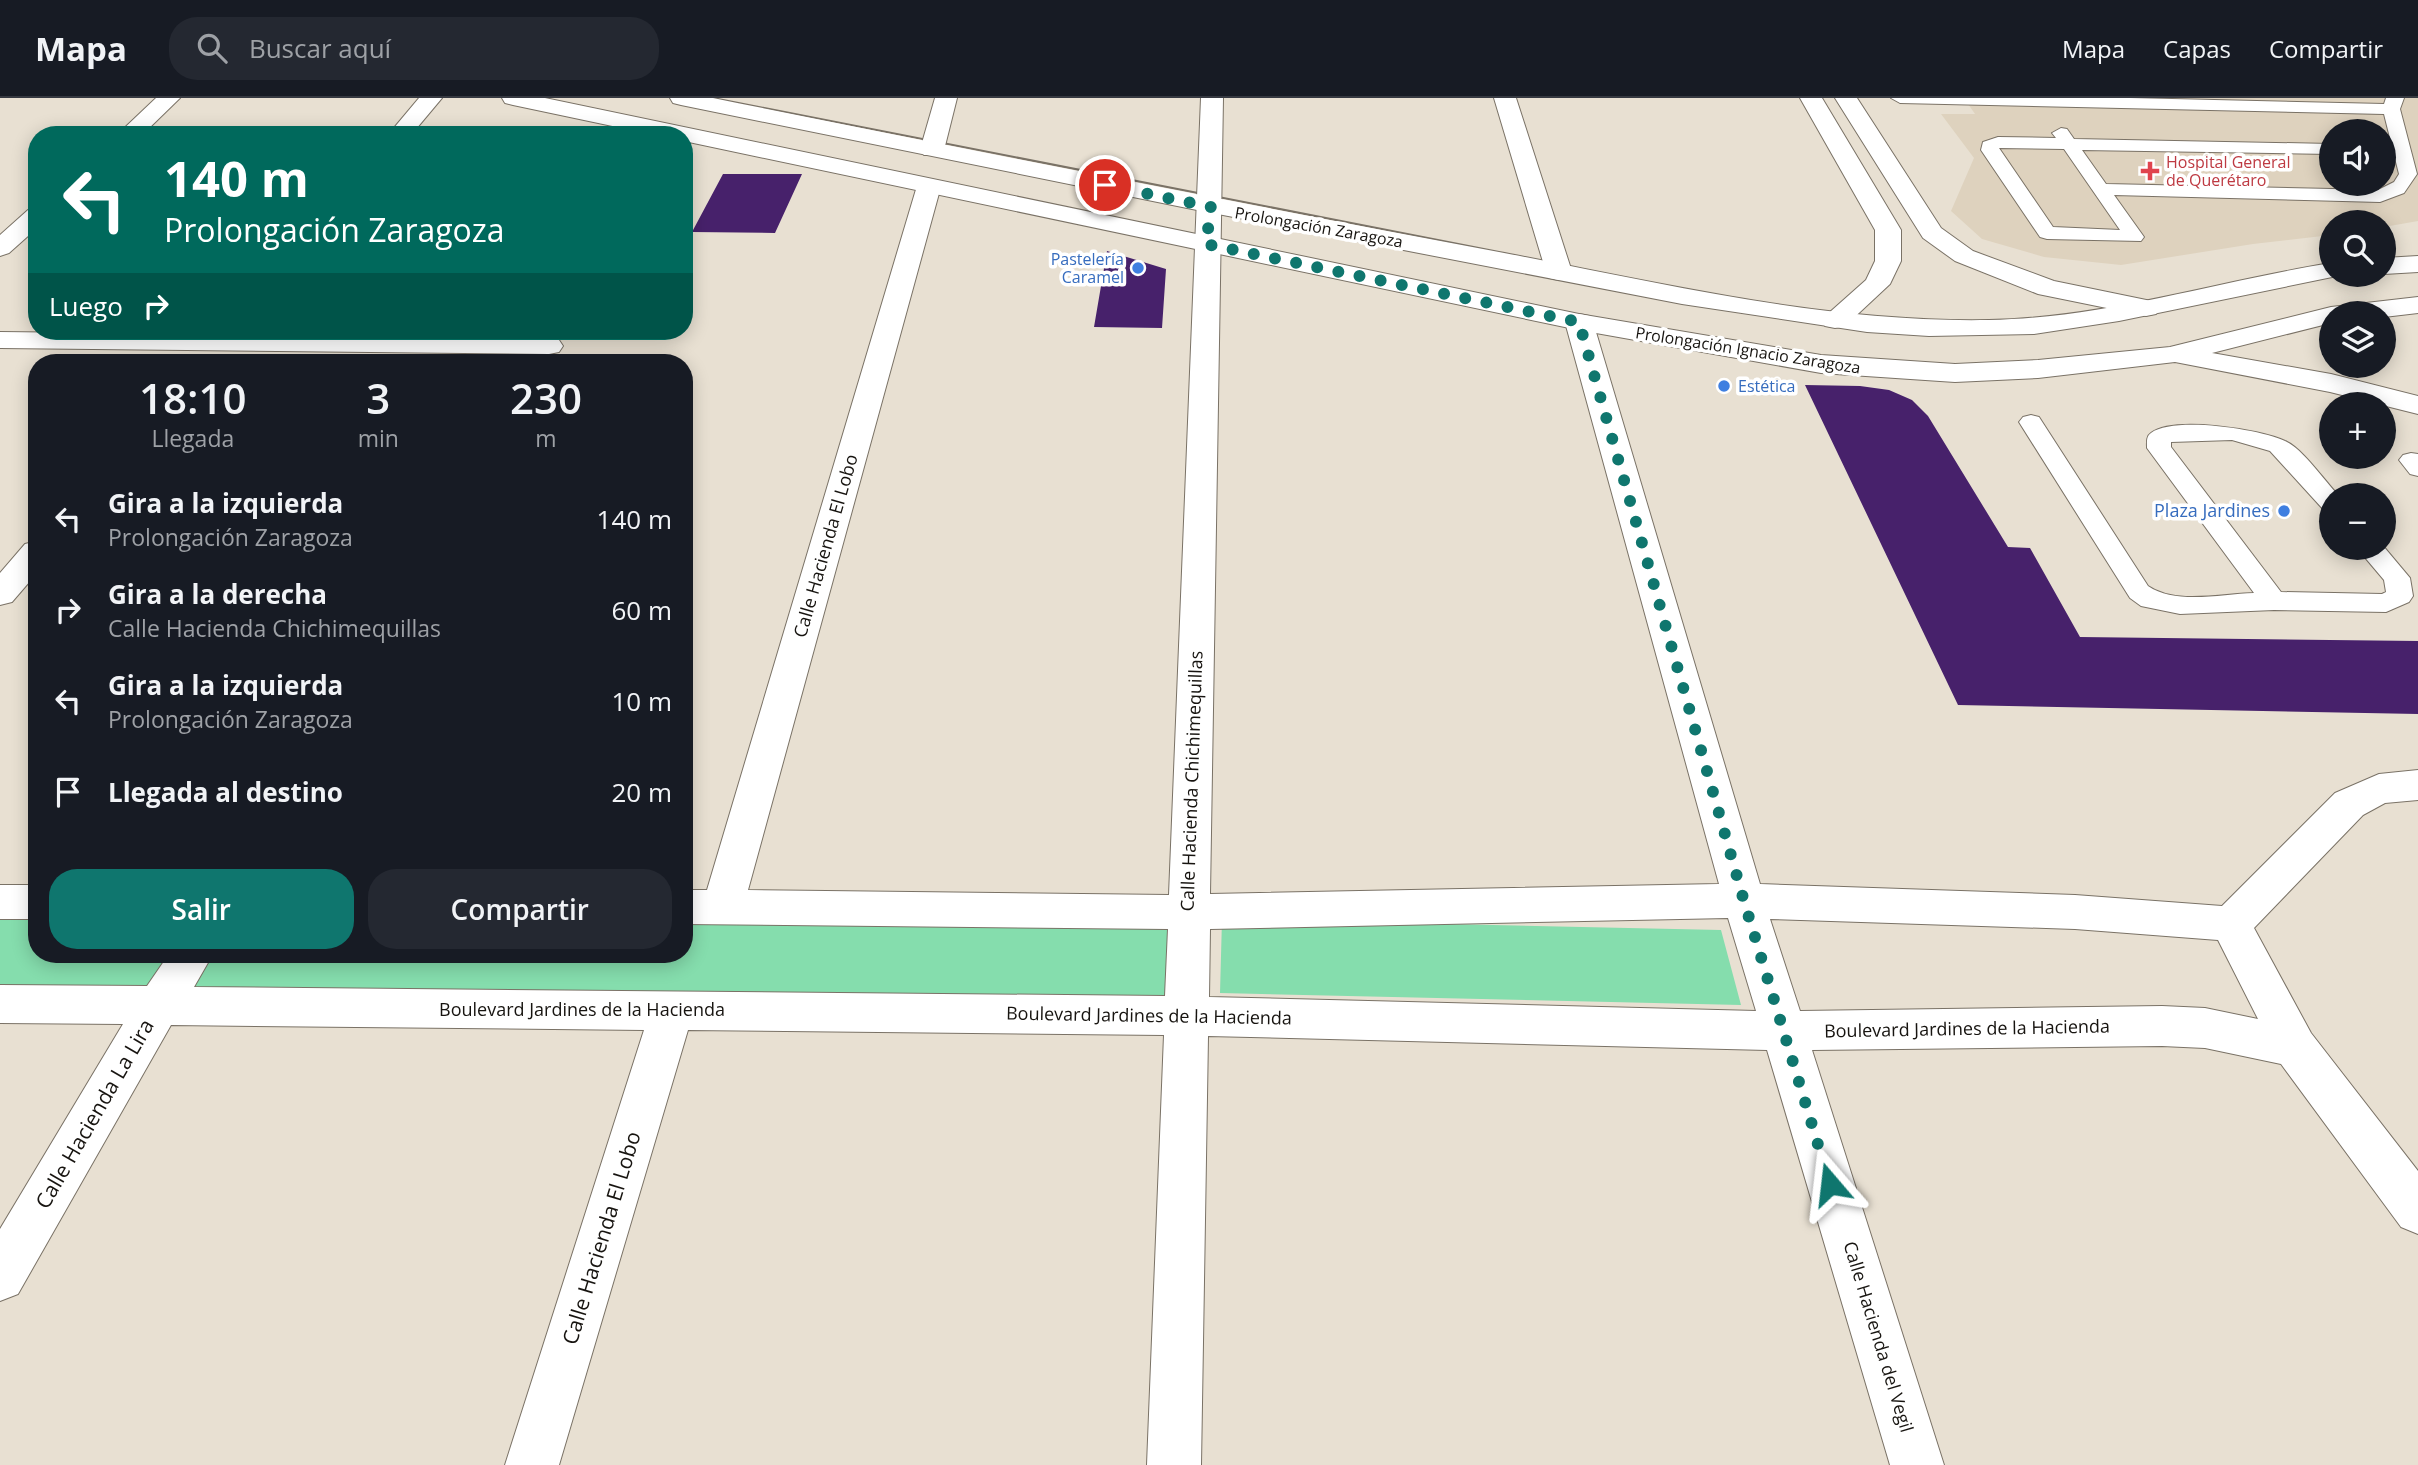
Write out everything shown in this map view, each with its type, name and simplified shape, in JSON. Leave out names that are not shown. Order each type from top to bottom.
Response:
[{"type":"street","points":[[138,126],[169,98]]},
{"type":"street","points":[[407,126],[431,98]]},
{"type":"street","name":"Prolongación Zaragoza","points":[[513,98],[638,126]]},
{"type":"street","name":"Prolongación Zaragoza","points":[[683,98],[932,149],[1208,226],[1579,322]]},
{"type":"street","points":[[932,149],[946,98]]},
{"type":"street","name":"Calle Hacienda Chichimequillas","points":[[1174,1465],[1212,98]]},
{"type":"street","points":[[1505,98],[1559,272]]},
{"type":"street","points":[[1811,98],[1888,230],[1888,261],[1877,284],[1835,320]]},
{"type":"street","points":[[1846,98],[1932,233],[1964,256],[2047,288],[2146,308]]},
{"type":"street","name":"Prolongación Zaragoza","points":[[693,138],[929,186],[1559,272],[1835,320]]},
{"type":"street","name":"Calle Hacienda El Lobo","points":[[704,907],[929,186]]},
{"type":"street","points":[[1864,189],[1905,188]]},
{"type":"street","points":[[0,248],[28,223]]},
{"type":"street","points":[[2396,265],[2418,264]]},
{"type":"street","points":[[1835,320],[1992,328],[2075,322],[2233,288],[2319,273]]},
{"type":"street","points":[[2396,307],[2418,305]]},
{"type":"street","name":"Prolongación Ignacio Zaragoza","points":[[1579,322],[1821,364],[1914,372],[2009,371],[2170,355],[2319,319]]},
{"type":"street","name":"Calle Hacienda del Vegil","points":[[1579,322],[1744,901],[1917,1465]]},
{"type":"street","points":[[0,340],[216,346],[549,346]]},
{"type":"street","points":[[2170,355],[2331,383],[2418,405]]},
{"type":"street","points":[[0,594],[28,562]]},
{"type":"street","points":[[704,907],[1189,912],[1744,901],[2075,912],[2231,923],[2349,804],[2379,789],[2418,785]]},
{"type":"street","points":[[0,902],[28,902]]},
{"type":"street","points":[[2231,923],[2295,1047],[2418,1210]]},
{"type":"street","name":"Calle Hacienda La Lira","points":[[0,1276],[186,963]]},
{"type":"street","name":"Boulevard Jardines de la Hacienda","points":[[0,1004],[157,1008],[1186,1016],[1783,1031],[2162,1026],[2216,1030],[2295,1047]]},
{"type":"street","name":"Calle Hacienda El Lobo","points":[[532,1465],[672,1010]]},
{"type":"lane","points":[[1811,98],[1821,98]]},
{"type":"lane","points":[[1900,98],[2393,103]]},
{"type":"lane","points":[[2039,101],[2069,144],[2101,189],[2134,237],[2047,233],[1989,146],[1998,142],[2069,144],[2319,149]]},
{"type":"lane","points":[[2396,157],[2408,174],[2404,184],[2396,190]]},
{"type":"lane","points":[[2101,189],[2319,194]]},
{"type":"lane","points":[[2031,422],[2139,592],[2150,600],[2180,606],[2274,601],[2386,603],[2400,596],[2408,578],[2385,560]]},
{"type":"lane","points":[[2274,601],[2159,448],[2159,438],[2171,434],[2233,433],[2278,446],[2319,489]]},
{"type":"shaded area","name":"Hospital General de Querétaro","points":[[1964,98],[2418,98],[2418,221],[2396,225],[2396,210],[2319,210],[2319,236],[2121,265],[2044,257],[1982,239],[1951,211],[1974,158],[1941,114],[1975,114]]},
{"type":"green space","points":[[0,915],[28,916],[28,963],[693,963],[693,922],[1181,927],[1178,1000],[0,988]]},
{"type":"green space","points":[[1222,919],[1721,930],[1741,1005],[1220,993]]},
{"type":"building","points":[[723,174],[802,174],[775,233],[693,230]]},
{"type":"building","points":[[1107,251],[1166,269],[1162,328],[1094,327]]},
{"type":"building","points":[[1805,385],[1860,386],[1889,390],[1912,400],[1928,416],[2008,547],[2030,548],[2080,637],[2418,641],[2418,714],[1958,705]]},
{"type":"place","name":"Hospital General de Querétaro","points":[[2150,171]]},
{"type":"place","name":"Pastelería Caramel","points":[[1138,268]]},
{"type":"place","name":"Estética","points":[[1724,386]]},
{"type":"place","name":"Plaza Jardines","points":[[2284,511]]},
{"type":"route","points":[[1105,185],[1211,207],[1206,244],[1579,322],[1744,901],[1830,1184]]}]
